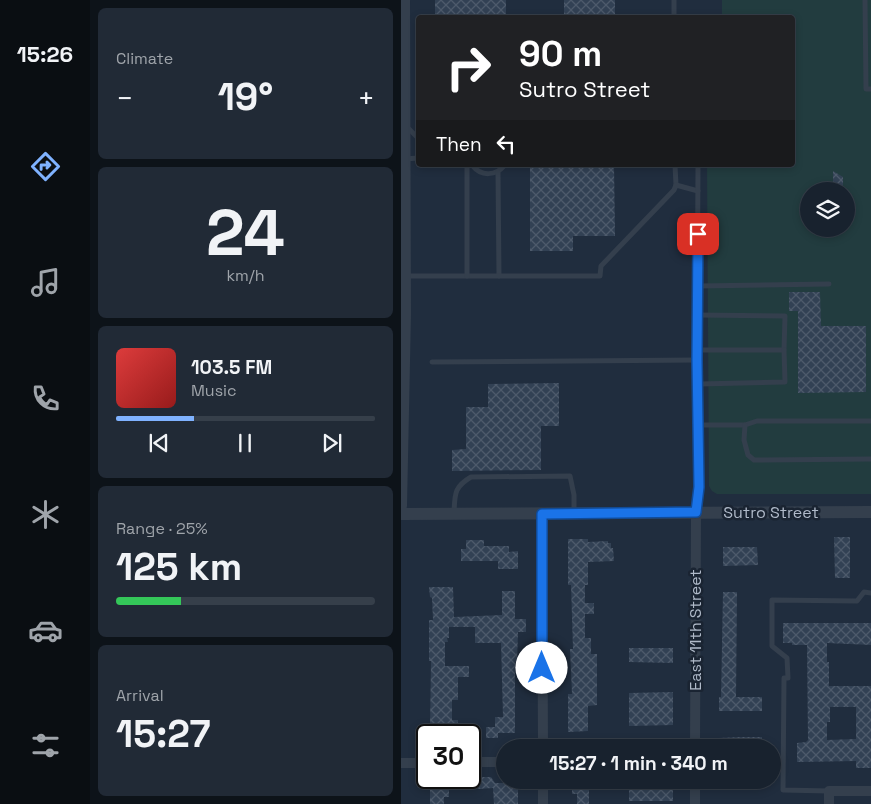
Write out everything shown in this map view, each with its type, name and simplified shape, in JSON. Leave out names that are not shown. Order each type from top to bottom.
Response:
[{"type":"street","points":[[401,506],[404,0]]},
{"type":"street","name":"East 11th Street","points":[[695,739],[696,512]]},
{"type":"street","name":"Sutro Street","points":[[401,514],[871,512]]},
{"type":"street","points":[[542,514],[543,739]]},
{"type":"street","points":[[401,763],[416,762]]},
{"type":"street","points":[[481,762],[496,762]]},
{"type":"street","points":[[543,789],[543,804]]},
{"type":"street","points":[[695,789],[695,804]]},
{"type":"street","points":[[829,804],[829,791],[871,791]]},
{"type":"lane","points":[[674,15],[675,0]]},
{"type":"lane","points":[[865,0],[866,89],[871,89]]},
{"type":"lane","points":[[404,124],[416,136]]},
{"type":"lane","points":[[404,159],[416,158]]},
{"type":"lane","points":[[467,167],[467,276]]},
{"type":"lane","points":[[474,167],[486,174],[498,172],[503,167]]},
{"type":"lane","points":[[403,281],[467,276],[600,276],[601,266],[674,190],[676,185],[675,167]]},
{"type":"lane","points":[[696,512],[699,487],[699,384],[697,360],[698,167]]},
{"type":"lane","points":[[498,172],[499,276]]},
{"type":"lane","points":[[676,185],[698,191]]},
{"type":"lane","points":[[697,286],[829,284]]},
{"type":"lane","points":[[697,315],[785,316],[785,382],[699,384]]},
{"type":"lane","points":[[697,350],[784,350]]},
{"type":"lane","points":[[432,362],[697,360]]},
{"type":"lane","points":[[699,425],[745,426],[757,421],[871,421]]},
{"type":"lane","points":[[745,426],[744,440],[746,448],[748,455],[754,460],[871,459]]},
{"type":"lane","points":[[454,515],[455,492],[463,482],[471,477],[570,476],[574,495],[574,514]]},
{"type":"lane","points":[[829,791],[783,790],[784,678],[787,678],[787,658],[772,646],[772,600],[857,601],[864,592],[871,593]]},
{"type":"green space","points":[[722,0],[871,0],[871,494],[717,494],[709,486],[707,167],[795,167],[795,15],[722,15]]},
{"type":"building","points":[[435,0],[506,0],[506,15],[435,15]]},
{"type":"building","points":[[564,0],[615,0],[615,15],[564,15]]},
{"type":"building","points":[[530,167],[614,167],[615,236],[573,236],[573,251],[530,251]]},
{"type":"building","points":[[833,171],[843,177],[843,182],[833,182]]},
{"type":"building","points":[[789,292],[820,292],[821,326],[866,326],[866,392],[798,393],[798,311],[789,311]]},
{"type":"building","points":[[559,383],[559,426],[541,426],[541,470],[452,471],[452,450],[466,449],[466,407],[488,407],[488,384]]},
{"type":"building","points":[[834,537],[850,537],[850,578],[835,578]]},
{"type":"building","points":[[568,539],[588,539],[588,542],[608,541],[608,543],[611,543],[611,548],[613,548],[614,561],[588,562],[588,585],[585,585],[585,603],[594,603],[594,614],[585,614],[585,638],[591,638],[591,654],[597,654],[597,705],[588,706],[588,731],[568,732],[568,694],[572,694],[570,649],[573,649],[571,585],[568,585]]},
{"type":"building","points":[[466,540],[484,540],[484,546],[509,546],[509,552],[518,551],[518,569],[498,569],[498,561],[461,561],[461,549],[466,549]]},
{"type":"building","points":[[723,547],[757,547],[758,565],[723,566]]},
{"type":"building","points":[[429,587],[453,587],[454,617],[502,615],[502,591],[515,591],[515,619],[526,619],[526,632],[518,632],[517,662],[515,662],[515,733],[498,733],[498,738],[486,738],[486,727],[495,727],[495,717],[503,717],[501,643],[475,643],[475,627],[449,627],[448,642],[445,642],[445,666],[469,666],[469,677],[458,677],[458,700],[452,700],[452,720],[458,720],[458,724],[430,724],[431,661],[429,661],[429,620],[433,620],[432,598],[430,597]]},
{"type":"building","points":[[723,592],[737,592],[736,697],[762,697],[762,711],[719,711],[719,697],[721,697]]},
{"type":"building","points":[[783,623],[871,623],[871,645],[827,643],[827,662],[829,662],[829,686],[871,686],[871,768],[856,768],[856,761],[797,762],[797,743],[808,740],[807,645],[783,643]],"holes":[[[830,707],[856,707],[856,739],[827,740],[827,722],[830,722]]]},
{"type":"building","points":[[629,648],[673,648],[673,663],[629,662]]},
{"type":"building","points":[[673,692],[673,725],[629,726],[629,693]]},
{"type":"building","points":[[762,737],[762,739],[719,739]]},
{"type":"building","points":[[481,777],[491,777],[496,783],[496,789],[518,789],[518,804],[494,804],[493,788],[481,789]]},
{"type":"building","points":[[430,789],[449,789],[449,797],[444,797],[444,804],[430,804]]},
{"type":"building","points":[[572,789],[589,789],[589,804],[577,804],[577,794],[572,794]]},
{"type":"building","points":[[629,789],[673,789],[673,801],[629,801]]},
{"type":"route","points":[[542,668],[542,514],[696,512],[699,487],[698,234]]}]
